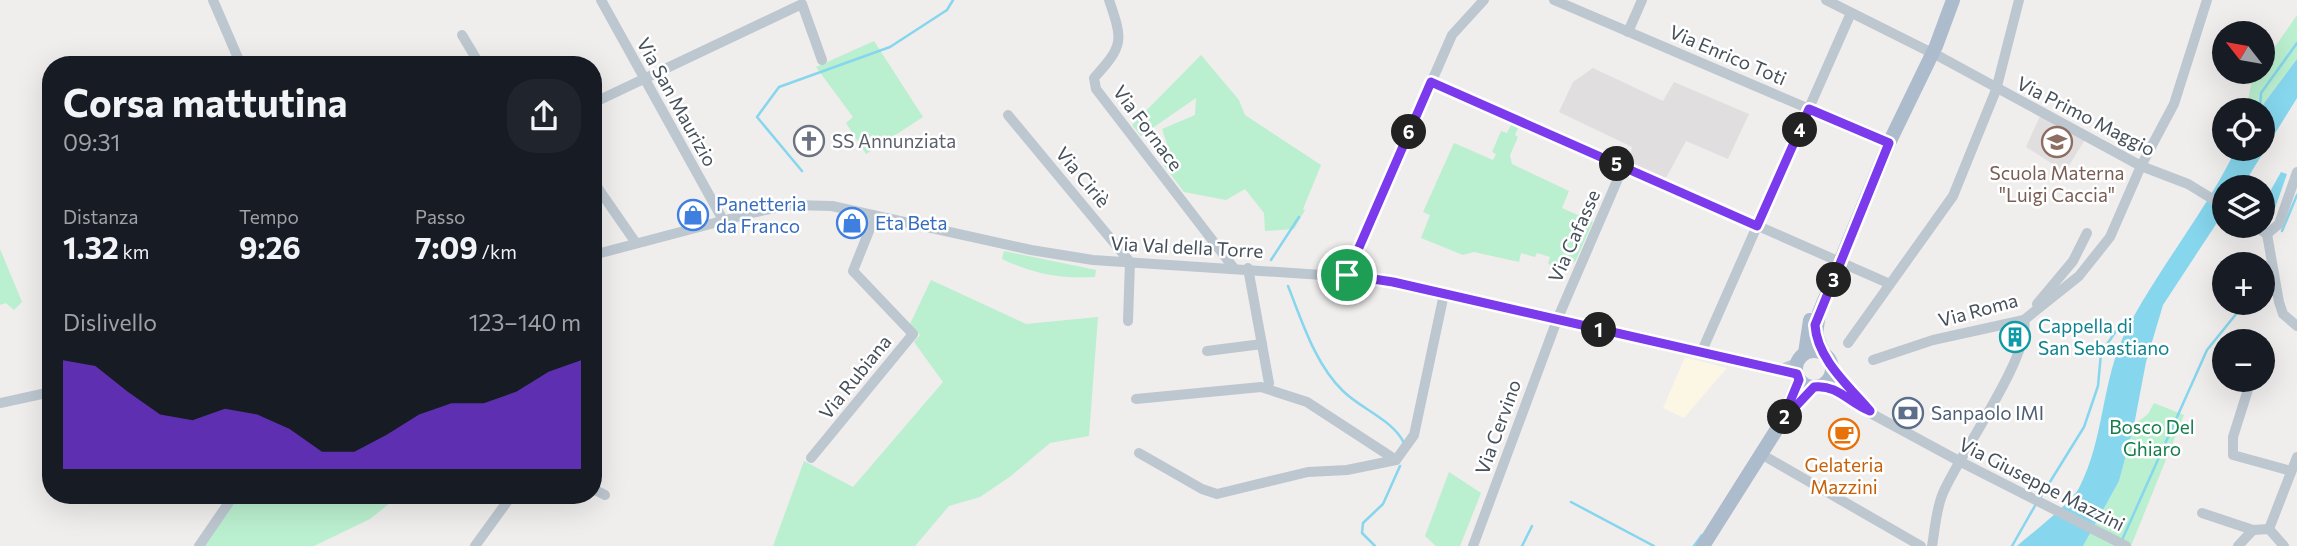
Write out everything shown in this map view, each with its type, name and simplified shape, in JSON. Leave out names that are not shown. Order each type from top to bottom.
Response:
[{"type":"main road","points":[[1782,421],[1809,325],[1953,0]]},
{"type":"main road","points":[[1703,546],[1782,421],[1817,387],[1829,380],[1833,368],[1823,353],[1815,325],[1839,260]]},
{"type":"main road","points":[[1799,367],[1823,353]]},
{"type":"main road","points":[[1799,367],[1817,387]]},
{"type":"street","points":[[213,0],[237,56]]},
{"type":"street","name":"Via San Maurizio","points":[[600,0],[723,220]]},
{"type":"street","name":"Via Fornace","points":[[1109,0],[1121,36],[1119,49],[1094,78],[1096,89],[1233,267]]},
{"type":"street","points":[[1347,275],[1452,35],[1484,0]]},
{"type":"street","name":"Via Enrico Toti","points":[[1554,0],[1571,3],[1628,32],[1889,143]]},
{"type":"street","points":[[1628,32],[1642,0]]},
{"type":"street","name":"Via Primo Maggio","points":[[1826,0],[1930,51],[1996,90],[2141,166],[2188,184],[2212,198]]},
{"type":"street","points":[[1848,343],[1953,196],[1996,90],[2019,0]]},
{"type":"street","name":"Via Roma","points":[[1873,360],[1933,340],[2024,320],[2080,276],[2105,244],[2141,166],[2175,104],[2207,0]]},
{"type":"street","points":[[602,99],[803,5],[822,60]]},
{"type":"street","points":[[1701,354],[1851,13]]},
{"type":"street","points":[[462,35],[475,56]]},
{"type":"street","points":[[1431,82],[1890,284]]},
{"type":"street","name":"Via Ciriè","points":[[1008,115],[1130,262]]},
{"type":"street","name":"Via Cafasse","points":[[1556,320],[1623,167]]},
{"type":"street","points":[[2275,225],[2279,224],[2297,172]]},
{"type":"street","points":[[602,194],[636,243]]},
{"type":"street","name":"Via Val della Torre","points":[[602,252],[723,220],[790,205],[812,204],[1031,250],[1093,260],[1347,275],[1444,294],[1779,370],[1799,367]]},
{"type":"street","name":"Via Rubiana","points":[[811,458],[912,334],[853,271],[875,216]]},
{"type":"street","points":[[1932,546],[1942,496],[2002,385],[2027,332],[2024,320],[2073,261],[2087,233]]},
{"type":"street","points":[[2263,238],[2283,314],[2297,326]]},
{"type":"street","points":[[1128,321],[1130,262]]},
{"type":"street","points":[[1248,268],[1269,383]]},
{"type":"street","points":[[1139,453],[1217,495],[1308,472],[1347,470],[1396,460],[1414,435],[1444,294]]},
{"type":"street","name":"Via Cervino","points":[[1473,546],[1556,320]]},
{"type":"street","points":[[1207,351],[1262,344]]},
{"type":"street","name":"Via Giuseppe Mazzini","points":[[1833,368],[1870,411]]},
{"type":"street","points":[[1136,399],[1248,387],[1268,388],[1307,402],[1396,460]]},
{"type":"street","name":"Via Giuseppe Mazzini","points":[[1817,387],[1842,393],[1959,461],[2126,546]]},
{"type":"street","points":[[2247,392],[2233,438],[2234,454],[2291,471]]},
{"type":"street","points":[[0,403],[42,394]]},
{"type":"street","points":[[1761,454],[1921,546]]},
{"type":"street","points":[[2269,529],[2297,457]]},
{"type":"street","points":[[199,546],[228,504]]},
{"type":"street","points":[[475,546],[505,504]]},
{"type":"street","points":[[2202,513],[2253,530],[2269,529]]},
{"type":"street","points":[[2269,529],[2284,546]]},
{"type":"street","points":[[2238,546],[2253,530]]},
{"type":"shaded area","points":[[1593,68],[1663,101],[1674,82],[1749,114],[1728,159],[1686,141],[1666,178],[1629,162],[1632,147],[1559,112],[1573,82]]},
{"type":"shaded area","name":"Scuola Materna \"Luigi Caccia\"","points":[[2040,116],[2086,138],[2065,172],[2026,147]]},
{"type":"shaded area","points":[[1685,357],[1727,368],[1684,418],[1663,408]]},
{"type":"green space","points":[[2297,15],[2297,59],[2268,98],[2248,98],[2251,84],[2275,84],[2275,47]]},
{"type":"green space","points":[[874,41],[923,117],[866,154],[846,123],[853,117],[816,67]]},
{"type":"green space","points":[[1201,55],[1239,100],[1245,115],[1321,165],[1303,209],[1305,210],[1294,229],[1265,231],[1264,213],[1245,189],[1226,200],[1184,192],[1163,164],[1171,156],[1162,129],[1195,115],[1196,98],[1141,136],[1132,125]]},
{"type":"green space","points":[[1511,125],[1518,128],[1515,135],[1518,137],[1510,155],[1512,164],[1569,191],[1562,208],[1593,222],[1575,262],[1572,261],[1568,269],[1548,264],[1550,257],[1537,253],[1535,257],[1521,253],[1519,262],[1474,252],[1463,255],[1421,238],[1430,215],[1423,212],[1454,143],[1493,160],[1496,154],[1492,152],[1501,131],[1507,133]]},
{"type":"green space","points":[[0,249],[22,302],[14,310],[6,303],[0,305]]},
{"type":"green space","points":[[1004,251],[1096,270],[1095,277],[1070,277],[1036,272],[1002,259]]},
{"type":"green space","points":[[931,280],[1026,324],[1098,317],[1089,436],[1050,443],[1011,476],[980,497],[949,506],[915,546],[773,546],[804,461],[853,487],[943,382],[914,342],[920,335],[910,324]]},
{"type":"green space","name":"Bosco Del Ghiaro","points":[[2154,403],[2184,415],[2131,546],[2083,546],[2119,481],[2134,425],[2148,414]]},
{"type":"green space","points":[[1449,472],[1481,493],[1460,546],[1436,546],[1425,536]]},
{"type":"green space","points":[[228,504],[389,504],[370,519],[314,546],[199,546]]},
{"type":"water","points":[[2297,59],[2297,98],[2275,134],[2275,98],[2268,98]]},
{"type":"water","points":[[2230,161],[2258,161],[2249,175],[2223,175]]},
{"type":"water","points":[[2281,172],[2287,174],[2275,208],[2275,183]]},
{"type":"water","points":[[2212,192],[2212,230],[2163,305],[2146,362],[2134,425],[2119,481],[2083,546],[2017,546],[2060,510],[2079,488],[2094,449],[2112,370],[2126,331]]},
{"type":"waterway","points":[[802,171],[757,117],[779,87],[890,47],[947,10],[953,0]]},
{"type":"waterway","points":[[2261,98],[2261,93],[2297,43]]},
{"type":"waterway","points":[[2282,231],[2297,195]]},
{"type":"waterway","points":[[1271,260],[1299,217]]},
{"type":"waterway","points":[[1288,286],[1310,342],[1333,380],[1350,397],[1385,421],[1404,443]]},
{"type":"waterway","points":[[2122,540],[2207,350],[2235,315]]},
{"type":"waterway","points":[[2040,498],[2084,427],[2098,386],[2101,353],[2125,318]]},
{"type":"waterway","points":[[1375,546],[1362,533],[1363,523],[1383,504],[1400,466]]},
{"type":"waterway","points":[[1571,502],[1654,546]]},
{"type":"waterway","points":[[2012,546],[2036,504]]},
{"type":"waterway","points":[[1522,546],[1532,526]]},
{"type":"waterway","points":[[1694,546],[1702,535]]},
{"type":"place","name":"SS Annunziata","points":[[809,141]]},
{"type":"place","name":"Scuola Materna \"Luigi Caccia\"","points":[[2057,142]]},
{"type":"place","name":"Panetteria da Franco","points":[[693,215]]},
{"type":"place","name":"Eta Beta","points":[[852,223]]},
{"type":"place","name":"Cappella di San Sebastiano","points":[[2015,337]]},
{"type":"place","name":"Sanpaolo IMI","points":[[1908,413]]},
{"type":"place","name":"Gelateria Mazzini","points":[[1844,434]]},
{"type":"route","points":[[1431,82],[1757,226],[1809,109],[1889,143],[1815,325],[1823,353],[1870,411],[1861,408],[1834,389],[1814,387],[1782,421],[1794,396],[1799,380],[1797,374],[1393,282],[1347,275],[1431,82]]}]
